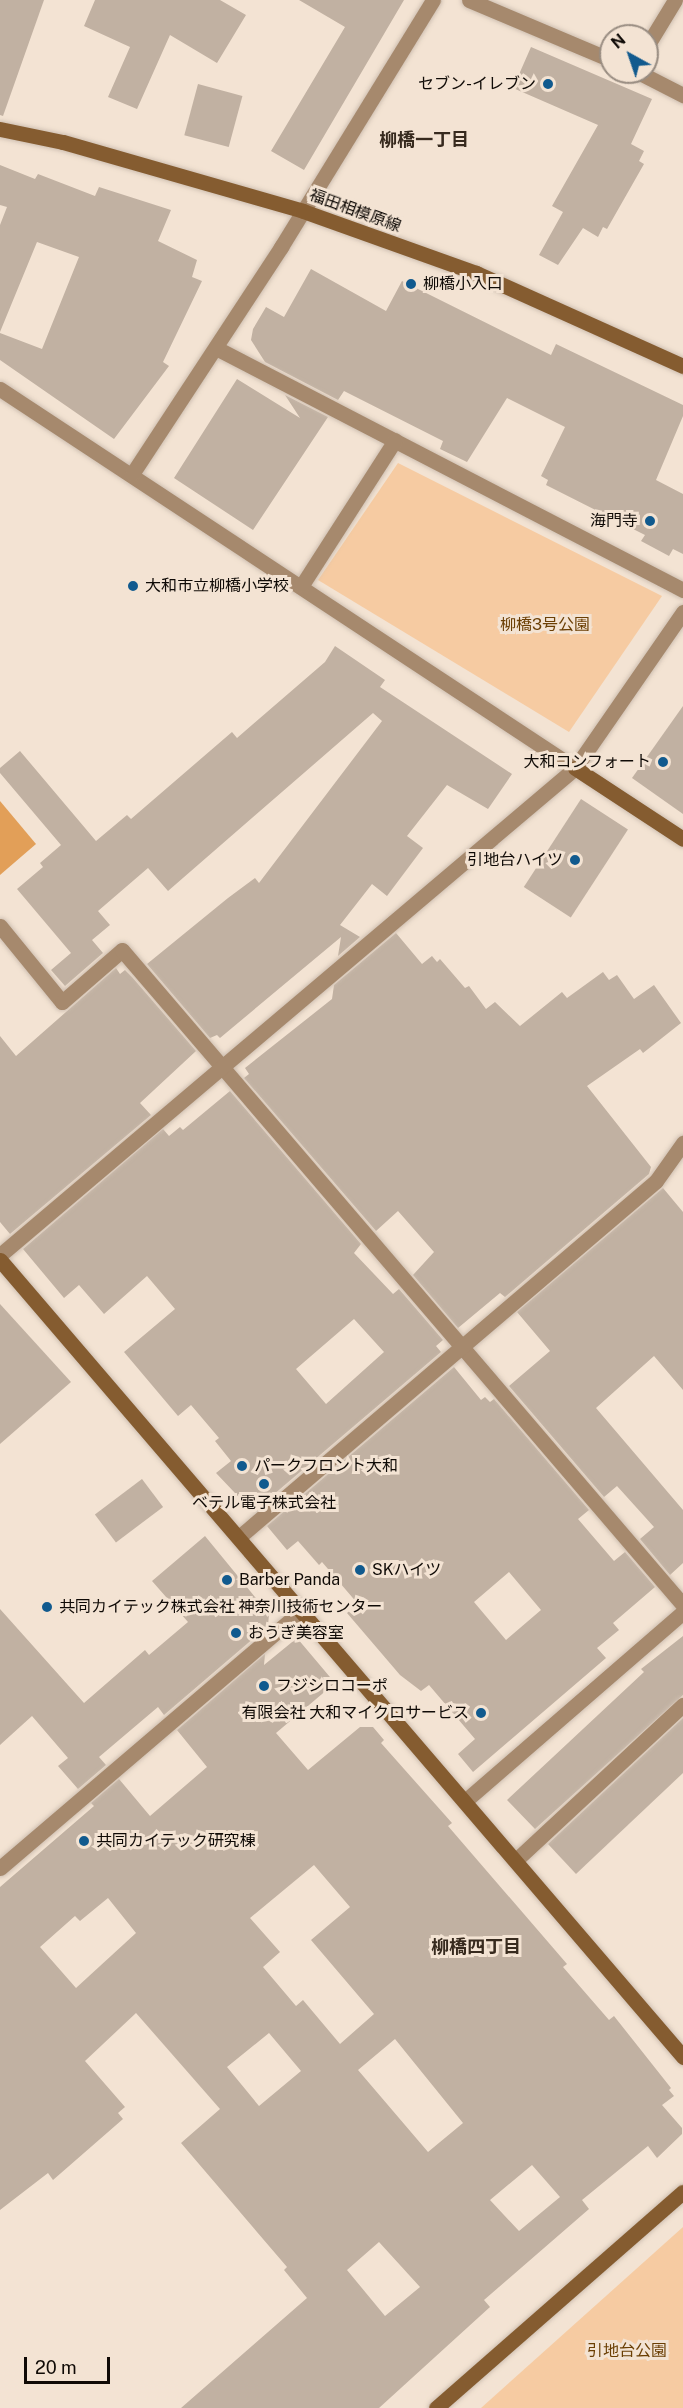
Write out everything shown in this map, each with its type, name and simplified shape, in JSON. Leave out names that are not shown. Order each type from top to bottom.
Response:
[{"type":"street","points":[[132,474],[303,211],[433,0]]},
{"type":"street","points":[[469,0],[599,55]]},
{"type":"street","points":[[659,26],[675,0]]},
{"type":"street","points":[[659,83],[683,95]]},
{"type":"street","name":"福田相模原線","points":[[0,129],[63,142],[303,211],[476,273],[683,366]]},
{"type":"street","points":[[216,348],[683,590]]},
{"type":"street","points":[[0,389],[302,585],[683,840]]},
{"type":"street","points":[[302,585],[395,440]]},
{"type":"street","points":[[0,1255],[575,768],[683,612]]},
{"type":"street","points":[[0,926],[62,1002],[122,950],[683,1605]]},
{"type":"street","points":[[239,1537],[656,1181],[683,1143]]},
{"type":"street","points":[[0,1260],[683,2057]]},
{"type":"street","points":[[0,1868],[300,1612]]},
{"type":"street","points":[[465,1801],[683,1612]]},
{"type":"street","points":[[516,1860],[683,1705]]},
{"type":"street","points":[[436,2408],[683,2192]]},
{"type":"green space","name":"柳橋3号公園","points":[[398,463],[662,596],[569,732],[318,580]]},
{"type":"green space","name":"引地台公園","points":[[683,2227],[683,2408],[481,2408]]},
{"type":"shaded area","points":[[0,801],[36,844],[0,875]]},
{"type":"building","points":[[0,0],[44,0],[3,116],[0,115]]},
{"type":"building","points":[[95,0],[220,0],[246,15],[217,63],[170,35],[137,109],[108,97],[130,47],[84,26]]},
{"type":"building","points":[[299,0],[404,0],[304,170],[271,151],[345,27]]},
{"type":"building","points":[[531,47],[599,76],[599,84],[617,84],[652,99],[631,144],[644,151],[639,161],[644,164],[607,229],[603,227],[598,237],[583,228],[558,265],[539,255],[563,212],[552,206],[598,125],[513,88]]},
{"type":"building","points":[[198,84],[242,96],[229,147],[184,135]]},
{"type":"building","points":[[0,165],[35,179],[38,174],[95,196],[99,187],[171,210],[158,241],[197,260],[192,277],[202,281],[163,362],[169,366],[114,439],[0,360],[0,333],[42,349],[79,257],[37,242],[0,332],[0,225],[7,207],[0,205]]},
{"type":"building","points":[[311,269],[386,311],[402,281],[551,355],[556,344],[683,405],[683,416],[656,480],[683,494],[683,554],[673,549],[669,556],[641,541],[645,535],[546,485],[548,480],[541,476],[565,427],[507,398],[467,462],[440,449],[443,441],[344,391],[338,400],[265,362],[251,340],[253,329],[266,307],[284,317]]},
{"type":"building","points":[[237,379],[300,418],[285,395],[328,417],[253,530],[174,478]]},
{"type":"building","points":[[335,646],[385,680],[380,687],[512,774],[488,809],[447,785],[407,836],[423,848],[387,896],[372,884],[340,925],[360,937],[338,956],[341,937],[220,1038],[217,1035],[210,1038],[147,964],[255,878],[259,883],[382,721],[373,713],[168,891],[148,868],[98,911],[110,925],[92,940],[103,953],[65,986],[51,970],[71,953],[17,889],[43,867],[40,863],[61,845],[0,773],[0,768],[20,751],[96,841],[127,815],[131,819],[232,732],[237,738],[325,662]]},
{"type":"building","name":"大和コンフォート","points":[[683,706],[683,814],[632,778]]},
{"type":"building","name":"引地台ハイツ","points":[[581,799],[628,829],[571,918],[524,887]]},
{"type":"building","points":[[396,933],[422,964],[432,956],[437,962],[440,959],[465,988],[469,986],[486,1009],[495,1002],[520,1026],[562,992],[567,998],[603,972],[609,980],[617,975],[634,999],[654,985],[681,1023],[643,1053],[640,1049],[587,1086],[651,1167],[649,1174],[505,1297],[500,1293],[458,1328],[413,1275],[434,1252],[398,1211],[376,1231],[244,1078],[249,1074],[245,1068],[332,999],[334,985]]},
{"type":"building","points":[[116,968],[120,974],[125,970],[132,977],[196,1051],[140,1103],[151,1115],[10,1234],[0,1222],[0,1036],[16,1056]]},
{"type":"building","points":[[230,1091],[361,1244],[354,1253],[393,1294],[399,1289],[443,1340],[436,1346],[441,1352],[253,1512],[216,1473],[231,1461],[215,1441],[219,1438],[191,1405],[178,1416],[124,1352],[175,1309],[147,1276],[104,1314],[79,1285],[64,1298],[23,1249],[163,1129],[169,1136],[180,1127],[183,1130]],"holes":[[[354,1319],[384,1352],[326,1404],[296,1369]]]},
{"type":"building","points":[[663,1188],[683,1212],[683,1390],[654,1356],[596,1408],[683,1510],[683,1563],[670,1575],[640,1539],[654,1527],[617,1486],[604,1497],[509,1386],[550,1351],[517,1312]]},
{"type":"building","points":[[0,1304],[71,1382],[0,1444]]},
{"type":"building","points":[[454,1367],[481,1400],[485,1397],[490,1402],[494,1399],[589,1510],[578,1519],[614,1561],[625,1552],[655,1587],[613,1623],[619,1630],[597,1648],[606,1658],[473,1772],[458,1754],[475,1739],[429,1685],[421,1691],[400,1675],[347,1613],[358,1604],[322,1562],[319,1565],[298,1541],[287,1550],[267,1526]],"holes":[[[509,1572],[541,1610],[506,1640],[474,1602]]]},
{"type":"building","points":[[142,1479],[163,1507],[116,1542],[95,1515]]},
{"type":"building","points":[[205,1536],[269,1614],[268,1626],[164,1715],[158,1707],[99,1757],[106,1765],[78,1789],[58,1766],[68,1758],[32,1716],[0,1745],[0,1609],[84,1703],[145,1650],[149,1655],[188,1622],[152,1581]]},
{"type":"building","points":[[683,1636],[683,1695],[535,1829],[507,1800],[644,1672],[641,1669]]},
{"type":"building","points":[[297,1638],[335,1683],[276,1733],[308,1770],[360,1727],[373,1727],[384,1740],[381,1743],[452,1823],[448,1826],[567,1964],[563,1967],[609,2020],[614,2016],[671,2088],[669,2090],[674,2096],[662,2105],[682,2128],[682,2134],[657,2158],[648,2146],[582,2200],[589,2209],[484,2300],[490,2307],[379,2408],[181,2408],[307,2298],[284,2270],[287,2267],[181,2143],[220,2109],[136,2013],[85,2061],[125,2107],[118,2113],[123,2119],[53,2180],[48,2173],[0,2210],[0,1887],[94,1806],[91,1803],[119,1779],[150,1816],[207,1767],[177,1730],[265,1654],[264,1665]],"holes":[[[314,1865],[350,1907],[311,1940],[374,2014],[340,2044],[303,2000],[296,2006],[263,1967],[280,1952],[250,1918]],[[108,1898],[136,1933],[76,1988],[40,1947],[75,1916],[80,1921]],[[269,2033],[301,2071],[259,2106],[227,2067]],[[395,2039],[463,2123],[428,2152],[358,2070]],[[532,2165],[560,2197],[519,2231],[490,2200]],[[379,2242],[420,2287],[385,2316],[347,2270]]]},
{"type":"building","points":[[683,1718],[683,1773],[576,1874],[548,1844]]},
{"type":"place","name":"セブン-イレブン","points":[[548,84]]},
{"type":"place","name":"柳橋小入口","points":[[411,284]]},
{"type":"place","name":"海門寺","points":[[650,521]]},
{"type":"place","name":"大和市立柳橋小学校","points":[[133,586]]},
{"type":"place","name":"大和コンフォート","points":[[663,762]]},
{"type":"place","name":"引地台ハイツ","points":[[575,860]]},
{"type":"place","name":"パークフロント大和","points":[[242,1466]]},
{"type":"place","name":"ベテル電子株式会社","points":[[264,1484]]},
{"type":"place","name":"SKハイツ","points":[[360,1570]]},
{"type":"place","name":"Barber Panda","points":[[227,1580]]},
{"type":"place","name":"共同カイテック株式会社 神奈川技術センター","points":[[47,1607]]},
{"type":"place","name":"おうぎ美容室","points":[[236,1633]]},
{"type":"place","name":"フジシロコーポ","points":[[264,1686]]},
{"type":"place","name":"有限会社 大和マイクロサービス","points":[[481,1713]]},
{"type":"place","name":"共同カイテック研究棟","points":[[84,1841]]},
{"type":"district","name":"柳橋一丁目","points":[[424,140]]},
{"type":"district","name":"柳橋四丁目","points":[[476,1947]]}]
